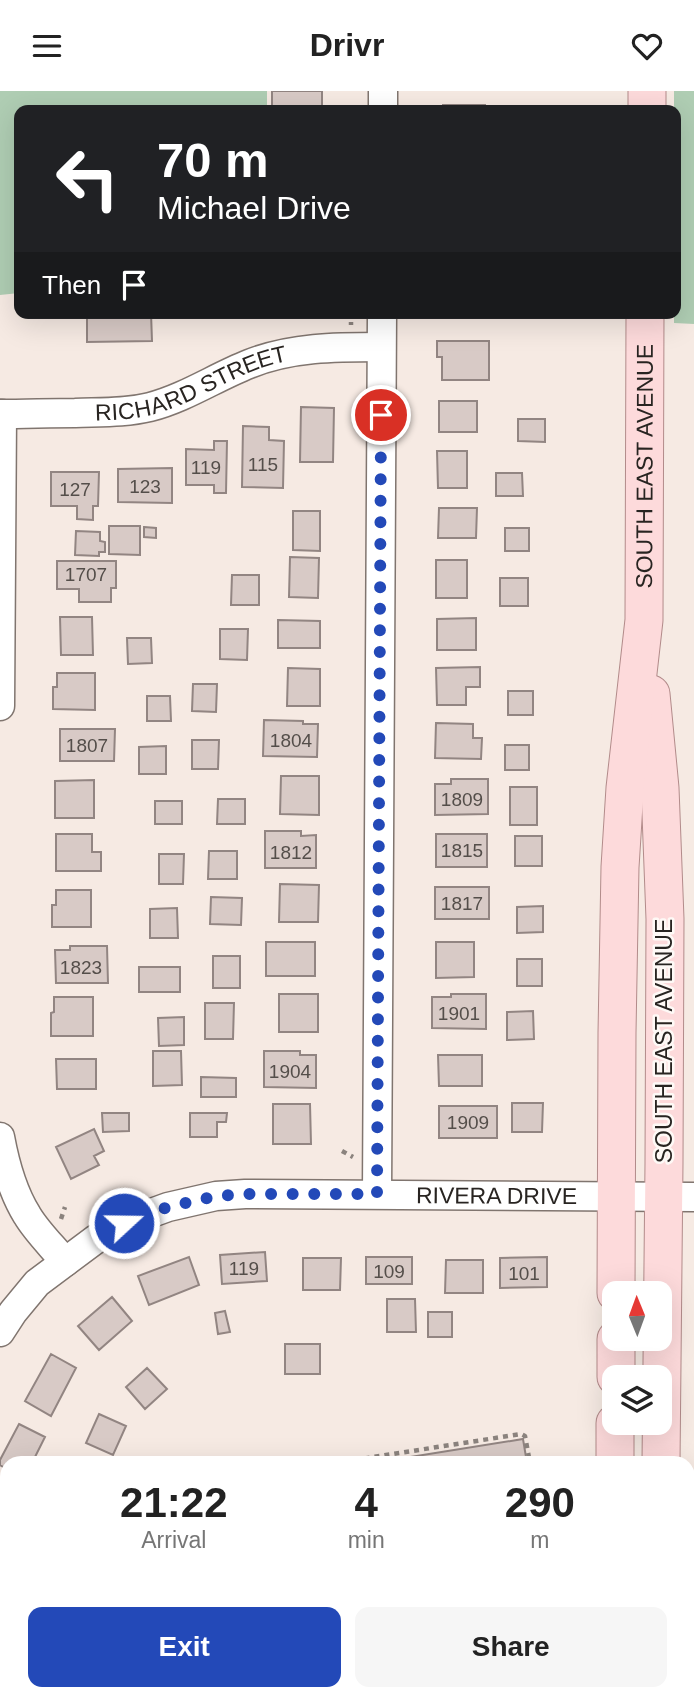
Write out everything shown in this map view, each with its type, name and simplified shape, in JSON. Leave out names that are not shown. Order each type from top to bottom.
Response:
[{"type":"main road","name":"SOUTH EAST AVENUE","points":[[616,1281],[620,867],[625,788],[643,620],[645,319]]},
{"type":"main road","name":"SOUTH EAST AVENUE","points":[[643,620],[660,787],[679,1197],[661,1456]]},
{"type":"main road","points":[[615,1435],[615,1456]]},
{"type":"street","points":[[377,1194],[382,319]]},
{"type":"street","name":"RICHARD STREET","points":[[1,414],[120,412],[151,407],[252,363],[277,355],[312,349],[381,347]]},
{"type":"street","points":[[0,706],[1,414]]},
{"type":"street","points":[[0,1137],[6,1167],[17,1196],[28,1216],[65,1262]]},
{"type":"street","name":"RIVERA DRIVE","points":[[0,1332],[37,1283],[96,1240],[124,1223],[168,1207],[216,1196],[377,1194],[679,1197]]},
{"type":"path","points":[[380,1456],[521,1434],[525,1436],[529,1456]]},
{"type":"green space","points":[[0,91],[267,91],[267,105],[14,105],[14,294],[0,295]]},
{"type":"green space","points":[[674,91],[694,91],[694,324],[674,323],[674,319],[681,319],[681,105],[674,105]]},
{"type":"building","points":[[272,91],[322,91],[322,105],[272,105]]},
{"type":"building","points":[[87,319],[151,319],[152,341],[87,342]]},
{"type":"building","points":[[437,341],[489,341],[489,380],[442,380],[442,357],[437,357]]},
{"type":"building","points":[[439,401],[477,401],[477,432],[439,432]]},
{"type":"building","points":[[301,407],[334,408],[333,462],[300,462]]},
{"type":"building","points":[[518,419],[545,419],[545,442],[518,441]]},
{"type":"building","points":[[243,426],[269,427],[269,440],[284,441],[283,488],[242,487]]},
{"type":"building","points":[[214,441],[227,441],[226,493],[214,493],[214,485],[186,485],[186,449],[214,450]]},
{"type":"building","points":[[437,451],[467,451],[467,488],[438,488]]},
{"type":"building","points":[[172,468],[172,503],[118,502],[118,469]]},
{"type":"building","points":[[51,472],[99,472],[98,506],[93,506],[93,520],[77,519],[77,506],[51,506]]},
{"type":"building","points":[[496,473],[522,473],[523,496],[496,496]]},
{"type":"building","points":[[439,508],[477,508],[476,538],[438,538]]},
{"type":"building","points":[[293,511],[320,511],[320,551],[293,550]]},
{"type":"building","points":[[109,526],[140,526],[140,555],[109,554]]},
{"type":"building","points":[[144,527],[156,528],[156,538],[144,537]]},
{"type":"building","points":[[505,528],[529,528],[529,551],[505,551]]},
{"type":"building","points":[[76,531],[100,532],[100,541],[105,542],[105,552],[99,552],[99,556],[75,555]]},
{"type":"building","points":[[290,557],[319,558],[318,598],[289,597]]},
{"type":"building","points":[[436,560],[467,560],[467,598],[436,598]]},
{"type":"building","points":[[57,561],[116,561],[116,588],[111,588],[111,602],[79,602],[79,589],[57,589]]},
{"type":"building","points":[[232,575],[259,575],[259,605],[231,605]]},
{"type":"building","points":[[500,578],[528,578],[528,606],[500,606]]},
{"type":"building","points":[[60,617],[92,617],[93,655],[61,655]]},
{"type":"building","points":[[476,618],[476,650],[437,650],[437,619]]},
{"type":"building","points":[[278,620],[320,621],[320,648],[278,648]]},
{"type":"building","points":[[220,629],[248,629],[247,660],[220,659]]},
{"type":"building","points":[[127,638],[151,638],[152,663],[128,664]]},
{"type":"building","points":[[480,667],[480,687],[466,687],[466,705],[437,705],[436,668]]},
{"type":"building","points":[[288,668],[320,669],[320,706],[287,706]]},
{"type":"building","points":[[57,673],[95,673],[95,710],[53,709],[53,687],[57,687]]},
{"type":"building","points":[[193,684],[217,684],[216,712],[192,711]]},
{"type":"building","points":[[508,691],[533,691],[533,715],[508,715]]},
{"type":"building","points":[[147,696],[170,696],[171,721],[147,721]]},
{"type":"building","points":[[264,720],[318,724],[317,757],[263,756]]},
{"type":"building","points":[[436,723],[473,724],[473,738],[482,738],[481,759],[435,758]]},
{"type":"building","points":[[60,729],[115,729],[114,761],[60,761]]},
{"type":"building","points":[[192,740],[219,740],[218,769],[192,769]]},
{"type":"building","points":[[505,745],[529,745],[529,770],[505,770]]},
{"type":"building","points":[[166,746],[166,774],[139,774],[139,747]]},
{"type":"building","points":[[281,776],[319,776],[319,815],[280,814]]},
{"type":"building","points":[[451,779],[488,779],[488,814],[435,815],[435,784],[451,784]]},
{"type":"building","points":[[94,780],[94,818],[55,818],[55,781]]},
{"type":"building","points":[[510,787],[537,787],[537,825],[510,825]]},
{"type":"building","points":[[218,799],[245,799],[245,824],[217,824]]},
{"type":"building","points":[[155,801],[182,801],[182,824],[155,824]]},
{"type":"building","points":[[265,831],[301,831],[301,836],[316,835],[316,868],[265,868]]},
{"type":"building","points":[[56,834],[92,834],[92,852],[101,852],[101,871],[56,871]]},
{"type":"building","points":[[436,834],[487,834],[487,867],[436,867]]},
{"type":"building","points":[[515,836],[542,836],[542,866],[515,866]]},
{"type":"building","points":[[209,851],[237,851],[237,879],[208,879]]},
{"type":"building","points":[[159,854],[184,854],[183,884],[159,884]]},
{"type":"building","points":[[280,884],[319,885],[318,922],[279,922]]},
{"type":"building","points":[[435,887],[489,887],[489,919],[435,919]]},
{"type":"building","points":[[56,890],[91,890],[91,927],[52,927],[52,905],[56,905]]},
{"type":"building","points":[[211,897],[242,898],[241,925],[210,924]]},
{"type":"building","points":[[543,906],[543,932],[517,933],[517,907]]},
{"type":"building","points":[[177,908],[178,938],[150,938],[150,909]]},
{"type":"building","points":[[266,942],[315,942],[315,976],[266,976]]},
{"type":"building","points":[[436,942],[474,942],[474,977],[436,978]]},
{"type":"building","points":[[70,946],[107,946],[108,983],[56,983],[55,950],[70,950]]},
{"type":"building","points":[[213,956],[240,956],[240,988],[213,988]]},
{"type":"building","points":[[517,959],[542,959],[542,986],[517,986]]},
{"type":"building","points":[[139,967],[180,967],[180,992],[139,992]]},
{"type":"building","points":[[279,994],[318,994],[318,1032],[279,1032]]},
{"type":"building","points":[[451,994],[486,994],[486,1029],[432,1028],[432,997],[451,997]]},
{"type":"building","points":[[54,997],[93,997],[93,1036],[51,1036]]},
{"type":"building","points":[[205,1003],[234,1003],[233,1039],[205,1039]]},
{"type":"building","points":[[533,1011],[534,1039],[507,1040],[507,1012]]},
{"type":"building","points":[[184,1017],[184,1045],[159,1046],[158,1018]]},
{"type":"building","points":[[153,1051],[181,1051],[182,1085],[153,1086]]},
{"type":"building","points":[[264,1051],[300,1051],[300,1055],[316,1055],[316,1088],[264,1087]]},
{"type":"building","points":[[438,1055],[482,1055],[482,1086],[439,1086]]},
{"type":"building","points":[[56,1059],[96,1059],[96,1089],[57,1089]]},
{"type":"building","points":[[201,1077],[236,1078],[236,1097],[201,1097]]},
{"type":"building","points":[[512,1103],[543,1103],[542,1132],[512,1132]]},
{"type":"building","points":[[273,1104],[310,1104],[311,1144],[273,1144]]},
{"type":"building","points":[[439,1106],[497,1106],[497,1138],[439,1138]]},
{"type":"building","points":[[102,1113],[129,1113],[129,1131],[103,1132]]},
{"type":"building","points":[[190,1113],[227,1113],[226,1122],[217,1122],[217,1137],[190,1137]]},
{"type":"building","points":[[94,1129],[104,1151],[94,1156],[99,1165],[71,1179],[56,1147]]},
{"type":"building","points":[[265,1252],[267,1281],[222,1284],[220,1255]]},
{"type":"building","points":[[189,1257],[199,1285],[149,1305],[138,1276]]},
{"type":"building","points":[[366,1257],[412,1257],[412,1284],[366,1284]]},
{"type":"building","points":[[547,1257],[547,1287],[500,1288],[500,1258]]},
{"type":"building","points":[[303,1258],[341,1258],[340,1290],[303,1290]]},
{"type":"building","points":[[446,1260],[483,1260],[483,1293],[445,1293]]},
{"type":"building","points":[[112,1297],[132,1321],[99,1350],[78,1326]]},
{"type":"building","points":[[387,1299],[415,1299],[416,1332],[387,1332]]},
{"type":"building","points":[[225,1311],[230,1332],[218,1334],[215,1313]]},
{"type":"building","points":[[428,1312],[452,1312],[452,1337],[428,1337]]},
{"type":"building","points":[[285,1344],[320,1344],[320,1374],[285,1374]]},
{"type":"building","points":[[51,1354],[76,1368],[51,1416],[25,1401]]},
{"type":"building","points":[[147,1368],[167,1389],[145,1409],[126,1387]]},
{"type":"building","points":[[99,1414],[126,1426],[113,1455],[86,1443]]},
{"type":"building","points":[[19,1424],[45,1437],[36,1456],[2,1456]]},
{"type":"building","points":[[523,1439],[526,1456],[417,1456]]},
{"type":"route","points":[[124,1223],[168,1207],[216,1196],[377,1194],[381,415]]}]
